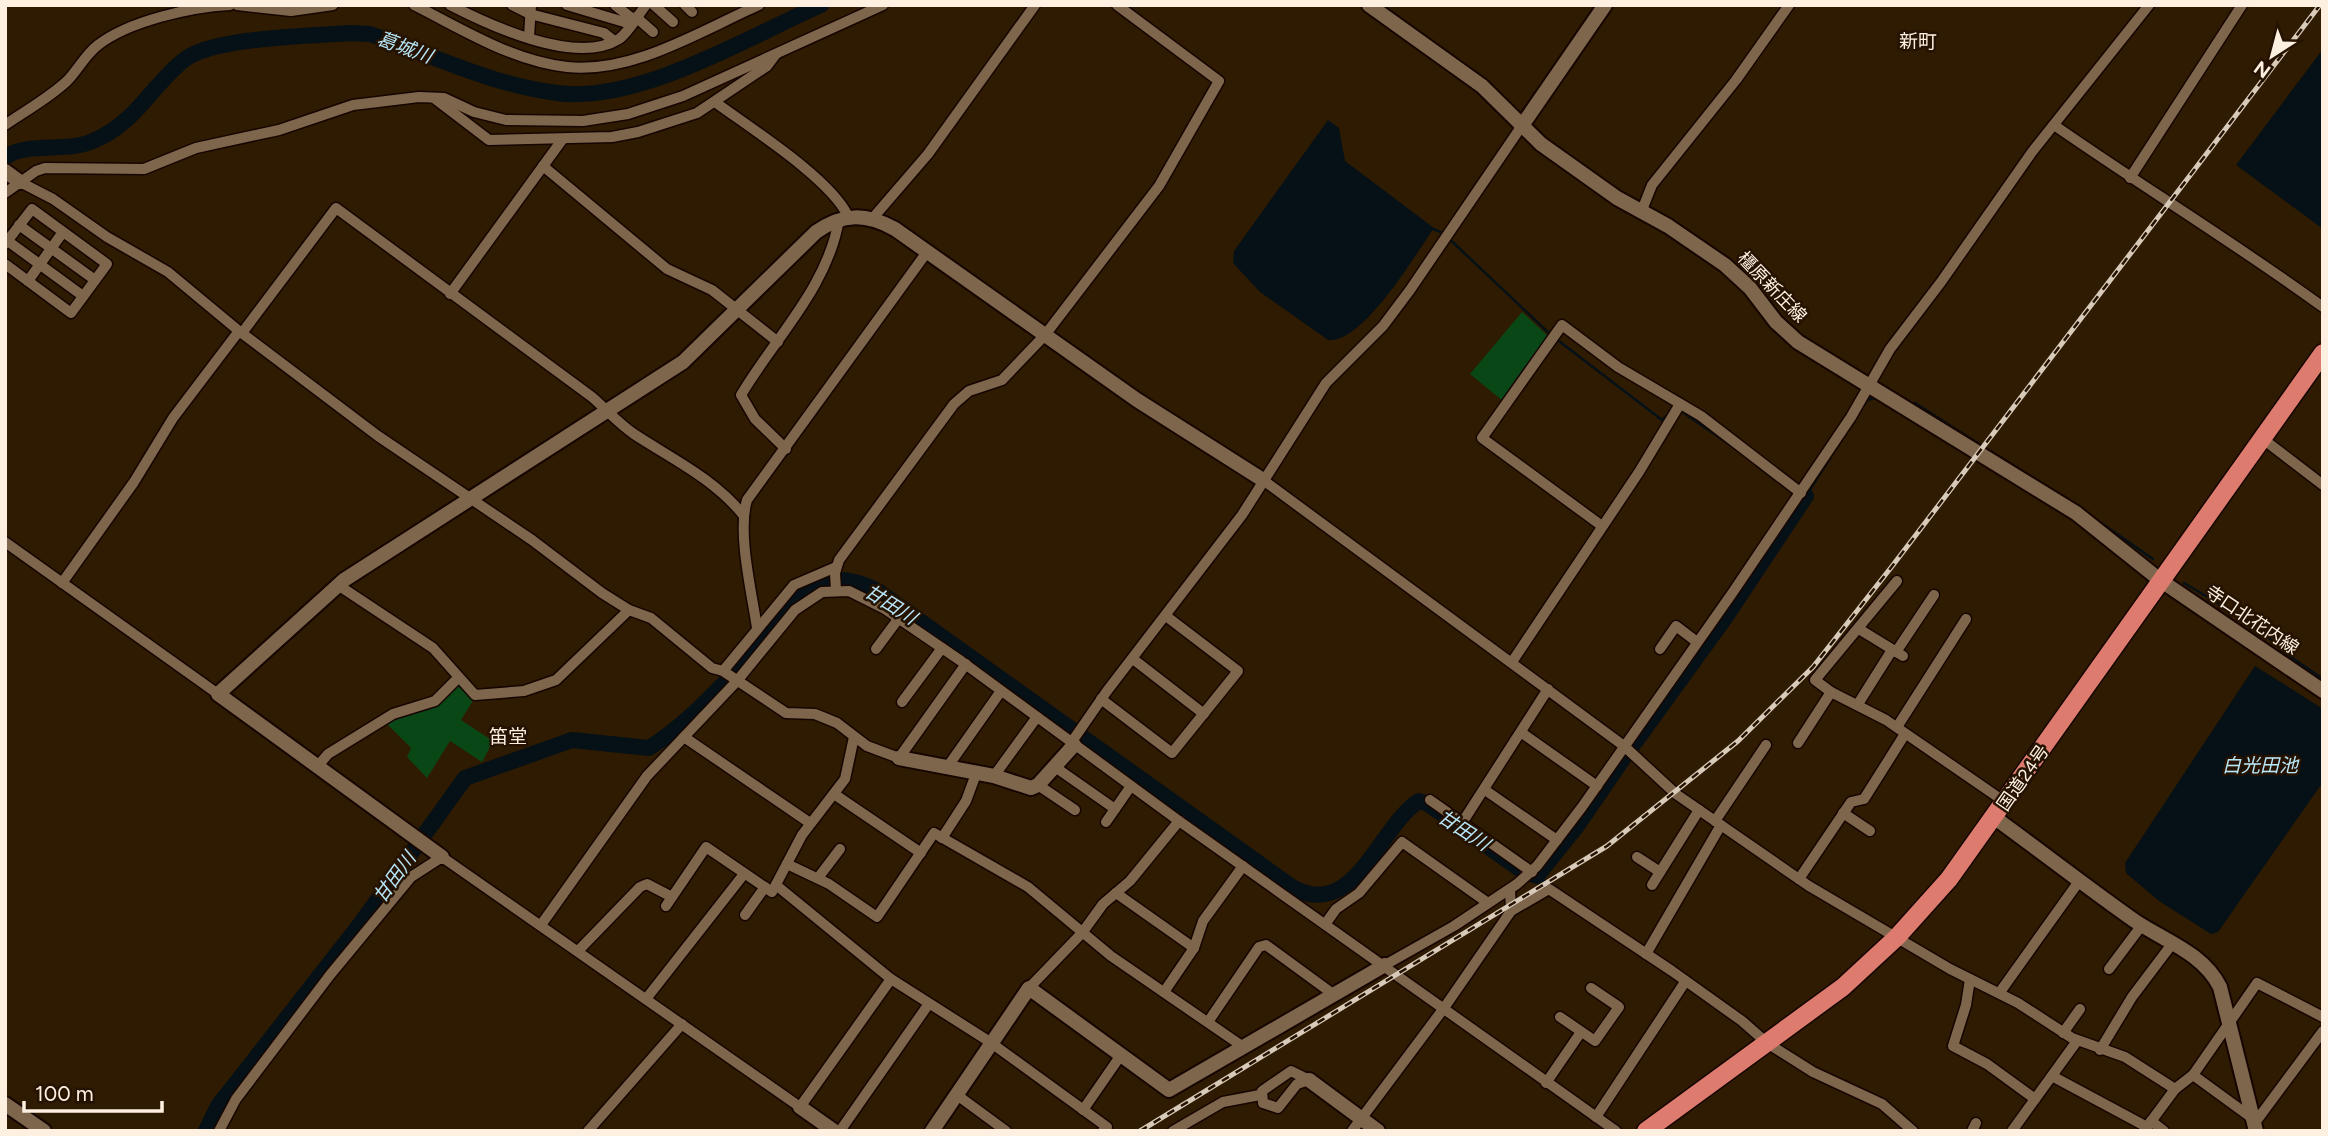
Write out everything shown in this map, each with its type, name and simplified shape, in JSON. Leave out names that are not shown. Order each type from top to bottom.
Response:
[{"type":"highway","name":"国道24号","points":[[1646,1131],[1843,987],[1897,937],[1949,879],[1995,818],[2160,580],[2323,353]]},
{"type":"street","points":[[5,125],[59,88],[91,51],[110,37],[128,28],[198,9],[230,5]]},
{"type":"street","points":[[237,5],[291,11],[333,5]]},
{"type":"street","points":[[414,5],[518,54],[565,67],[586,68],[632,59],[759,5]]},
{"type":"street","points":[[450,5],[490,25],[570,47],[620,38],[646,5]]},
{"type":"street","points":[[512,5],[604,33],[614,41]]},
{"type":"street","points":[[567,5],[592,13],[634,20]]},
{"type":"street","points":[[582,5],[592,13]]},
{"type":"street","points":[[615,5],[653,32]]},
{"type":"street","points":[[654,5],[673,22]]},
{"type":"street","points":[[5,193],[13,177],[45,168],[144,169],[196,148],[279,130],[353,105],[430,96],[506,120],[605,119],[652,108],[683,96],[776,53],[859,19],[883,5]]},
{"type":"street","points":[[872,219],[928,154],[1035,5]]},
{"type":"street","points":[[730,676],[757,628],[794,585],[835,570],[954,404],[969,391],[1002,380],[1045,335],[1152,195],[1219,80],[1117,5]]},
{"type":"street","name":"橿原新庄線","points":[[1368,5],[1482,86],[1502,103],[1521,127],[1609,192],[1739,276],[1776,322],[1798,342],[2076,513],[2160,580]]},
{"type":"street","points":[[13,177],[53,199],[107,237],[168,272],[240,332],[378,436],[629,610],[651,618],[712,668],[730,676],[786,713],[815,714],[837,723],[867,746],[899,758],[994,776],[1031,788],[1038,785],[1055,767],[1101,699],[1242,515],[1326,383],[1383,326],[1605,5]]},
{"type":"street","points":[[1642,211],[1652,185],[1736,80],[1789,5]]},
{"type":"street","points":[[1029,989],[1169,1090],[1427,943],[1529,875],[1597,786],[1801,493],[1890,349],[2054,125],[2148,5]]},
{"type":"street","points":[[2130,178],[2242,5]]},
{"type":"street","points":[[529,37],[530,10]]},
{"type":"street","points":[[430,96],[489,140],[562,140],[638,132],[697,113],[767,66],[776,53]]},
{"type":"street","points":[[715,102],[800,166],[839,202],[844,218],[828,257],[792,324],[766,354],[741,395],[755,419],[786,450]]},
{"type":"street","points":[[2054,125],[2130,178],[2170,200],[2323,307]]},
{"type":"street","points":[[450,294],[562,140]]},
{"type":"street","points":[[543,166],[667,269],[704,285],[778,342]]},
{"type":"street","points":[[62,583],[141,471],[173,418],[336,208],[610,411],[631,432],[673,456],[725,496],[744,516]]},
{"type":"street","points":[[5,264],[71,313],[107,264],[32,209],[6,241],[83,296]]},
{"type":"street","points":[[218,694],[338,584],[684,362],[816,232],[844,218],[872,219],[895,229],[1137,400],[1263,480],[1624,746],[1699,810],[1798,879],[1970,979],[2000,992],[2077,1041],[2125,1057],[2175,1089]]},
{"type":"street","points":[[19,225],[95,280]]},
{"type":"street","points":[[28,281],[63,232]]},
{"type":"street","points":[[757,628],[744,516],[753,490],[786,450],[927,252]]},
{"type":"street","points":[[1602,526],[1482,438],[1562,325],[1618,367],[1801,493]]},
{"type":"street","points":[[1512,662],[1677,408]]},
{"type":"street","points":[[2263,439],[2323,485]]},
{"type":"street","points":[[5,542],[442,857],[834,1131]]},
{"type":"street","points":[[835,570],[836,587]]},
{"type":"street","name":"寺口北花内線","points":[[2160,580],[2323,691]]},
{"type":"street","points":[[1897,581],[1815,680],[1831,692],[1857,704],[1901,731],[2006,802]]},
{"type":"street","points":[[338,584],[433,648],[475,695],[541,687],[556,680],[629,610]]},
{"type":"street","points":[[541,925],[639,787],[684,737],[730,676],[807,598],[836,587],[868,598],[966,664],[1179,821],[1616,1131]]},
{"type":"street","points":[[1857,704],[1897,653],[1934,595]]},
{"type":"street","points":[[1101,699],[1172,753],[1238,671],[1166,616]]},
{"type":"street","points":[[876,649],[899,618]]},
{"type":"street","points":[[1798,879],[1851,802],[1864,799],[1966,619]]},
{"type":"street","points":[[1660,649],[1676,626],[1697,642]]},
{"type":"street","points":[[1859,629],[1897,653]]},
{"type":"street","points":[[902,702],[942,648]]},
{"type":"street","points":[[1133,659],[1204,714]]},
{"type":"street","points":[[899,758],[966,664]]},
{"type":"street","points":[[317,767],[328,754],[393,714],[435,701],[458,678]]},
{"type":"street","points":[[1462,823],[1548,690]]},
{"type":"street","points":[[946,769],[1002,691]]},
{"type":"street","points":[[1798,743],[1831,692]]},
{"type":"street","points":[[994,776],[1037,717]]},
{"type":"street","points":[[1522,733],[1597,786]]},
{"type":"street","points":[[684,737],[810,823]]},
{"type":"street","points":[[666,906],[706,847],[772,892],[810,823],[848,773],[854,737]]},
{"type":"street","points":[[1648,951],[1718,823],[1766,745]]},
{"type":"street","points":[[1055,767],[1115,809]]},
{"type":"street","points":[[942,838],[966,801],[976,774]]},
{"type":"street","points":[[1038,785],[1075,810]]},
{"type":"street","points":[[1106,822],[1131,786]]},
{"type":"street","points":[[1485,790],[1557,840]]},
{"type":"street","points":[[834,794],[921,853]]},
{"type":"street","points":[[1430,800],[1529,875]]},
{"type":"street","points":[[1652,885],[1699,810]]},
{"type":"street","points":[[1843,813],[1870,831]]},
{"type":"street","points":[[1995,818],[2142,925],[2196,958],[2214,975],[2254,1124]]},
{"type":"street","points":[[932,1131],[990,1042],[1029,989],[1138,872],[1179,821]]},
{"type":"street","points":[[787,864],[818,878],[877,917],[934,833],[1028,887],[1082,933],[1242,1046]]},
{"type":"street","points":[[1326,923],[1336,909],[1359,893],[1402,842],[1488,903]]},
{"type":"street","points":[[818,878],[839,849]]},
{"type":"street","points":[[219,1131],[236,1099],[330,975],[411,877],[442,857]]},
{"type":"street","points":[[1637,857],[1660,872]]},
{"type":"street","points":[[1164,992],[1194,948],[1203,921],[1243,866]]},
{"type":"street","points":[[646,999],[744,874]]},
{"type":"street","points":[[2000,992],[2080,880]]},
{"type":"street","points":[[578,951],[640,887],[647,884],[672,897]]},
{"type":"street","points":[[776,885],[891,979],[990,1042],[1107,1127],[1103,1131]]},
{"type":"street","points":[[745,915],[765,887]]},
{"type":"street","points":[[1352,1131],[1444,1009],[1511,911],[1549,888],[1648,951],[1685,982],[1742,1021],[1767,1044],[1813,1072],[1882,1104],[1908,1129]]},
{"type":"street","points":[[1510,889],[1511,911]]},
{"type":"street","points":[[1116,893],[1194,948]]},
{"type":"street","points":[[2109,969],[2142,925]]},
{"type":"street","points":[[2100,1050],[2132,997],[2172,944]]},
{"type":"street","points":[[1208,1022],[1259,947],[1266,945],[1334,994]]},
{"type":"street","points":[[800,1107],[891,979]]},
{"type":"street","points":[[1970,979],[1966,1005],[1953,1046],[1987,1064],[2035,1098]]},
{"type":"street","points":[[1596,1117],[1685,982]]},
{"type":"street","points":[[2147,1126],[2175,1089],[2193,1075],[2257,983],[2323,1017]]},
{"type":"street","points":[[1560,1017],[1595,1041],[1619,1007],[1591,988]]},
{"type":"street","points":[[840,1131],[928,1005]]},
{"type":"street","points":[[2063,1032],[2080,1009]]},
{"type":"street","points":[[588,1131],[682,1024]]},
{"type":"street","points":[[2254,1124],[2323,1031]]},
{"type":"street","points":[[1545,1083],[1581,1032]]},
{"type":"street","points":[[2018,1129],[2035,1098],[2077,1041]]},
{"type":"street","points":[[1083,1110],[1122,1055]]},
{"type":"street","points":[[1172,1131],[1223,1102],[1260,1095],[1265,1088],[1292,1071],[1309,1080],[1378,1131]]},
{"type":"street","points":[[2193,1075],[2254,1124]]},
{"type":"street","points":[[2052,1076],[2147,1126],[2164,1131]]},
{"type":"street","points":[[1260,1095],[1263,1103],[1278,1108],[1297,1084],[1309,1080]]},
{"type":"street","points":[[957,1095],[1006,1131]]},
{"type":"street","points":[[5,1104],[44,1131]]},
{"type":"green space","points":[[1522,312],[1550,338],[1504,402],[1470,374]]},
{"type":"green space","points":[[457,685],[474,699],[461,720],[493,741],[482,762],[450,741],[427,778],[407,757],[411,748],[385,722],[433,708]]},
{"type":"water","points":[[2323,49],[2323,229],[2236,165]]},
{"type":"water","points":[[1328,120],[1339,128],[1345,161],[1434,228],[1387,296],[1372,313],[1357,328],[1342,337],[1328,340],[1260,292],[1233,263],[1234,251]]},
{"type":"water","name":"白光田池","points":[[2255,666],[2323,709],[2323,782],[2218,932],[2211,934],[2159,901],[2126,873],[2125,863]]},
{"type":"waterway","name":"葛城川","points":[[5,157],[26,149],[71,146],[93,141],[121,124],[184,60],[216,46],[312,35],[370,34],[509,83],[557,93],[589,94],[622,88],[692,65],[821,5]]},
{"type":"waterway","points":[[1433,229],[1443,233],[1550,334]]},
{"type":"waterway","points":[[1555,338],[1662,420],[1675,408]]},
{"type":"waterway","points":[[1806,496],[1867,400],[1875,398],[1895,410]]},
{"type":"waterway","points":[[1915,403],[2034,479]]},
{"type":"waterway","points":[[1681,411],[1736,449]]},
{"type":"waterway","points":[[1757,466],[1793,493]]},
{"type":"waterway","name":"甘田川","points":[[1633,745],[1725,618],[1806,496]]},
{"type":"waterway","points":[[2084,511],[2153,559]]},
{"type":"waterway","name":"甘田川","points":[[206,1131],[218,1106],[361,923],[465,778],[572,740],[649,748],[683,723],[734,673],[793,599],[809,587],[829,580],[851,581],[878,591],[1292,887],[1314,895],[1333,892],[1349,882],[1405,813],[1419,801],[1428,804],[1521,870],[1537,876],[1577,826],[1623,759]]},
{"type":"waterway","points":[[2184,583],[2258,627],[2285,653],[2323,679]]},
{"type":"waterway","points":[[1537,876],[1550,885]]},
{"type":"waterway","points":[[1746,1019],[1757,1027]]},
{"type":"railway","points":[[1140,1131],[1607,846],[1738,741],[1813,667],[2320,5]]},
{"type":"district","name":"新町","points":[[1918,41]]},
{"type":"district","name":"笛堂","points":[[508,736]]}]
